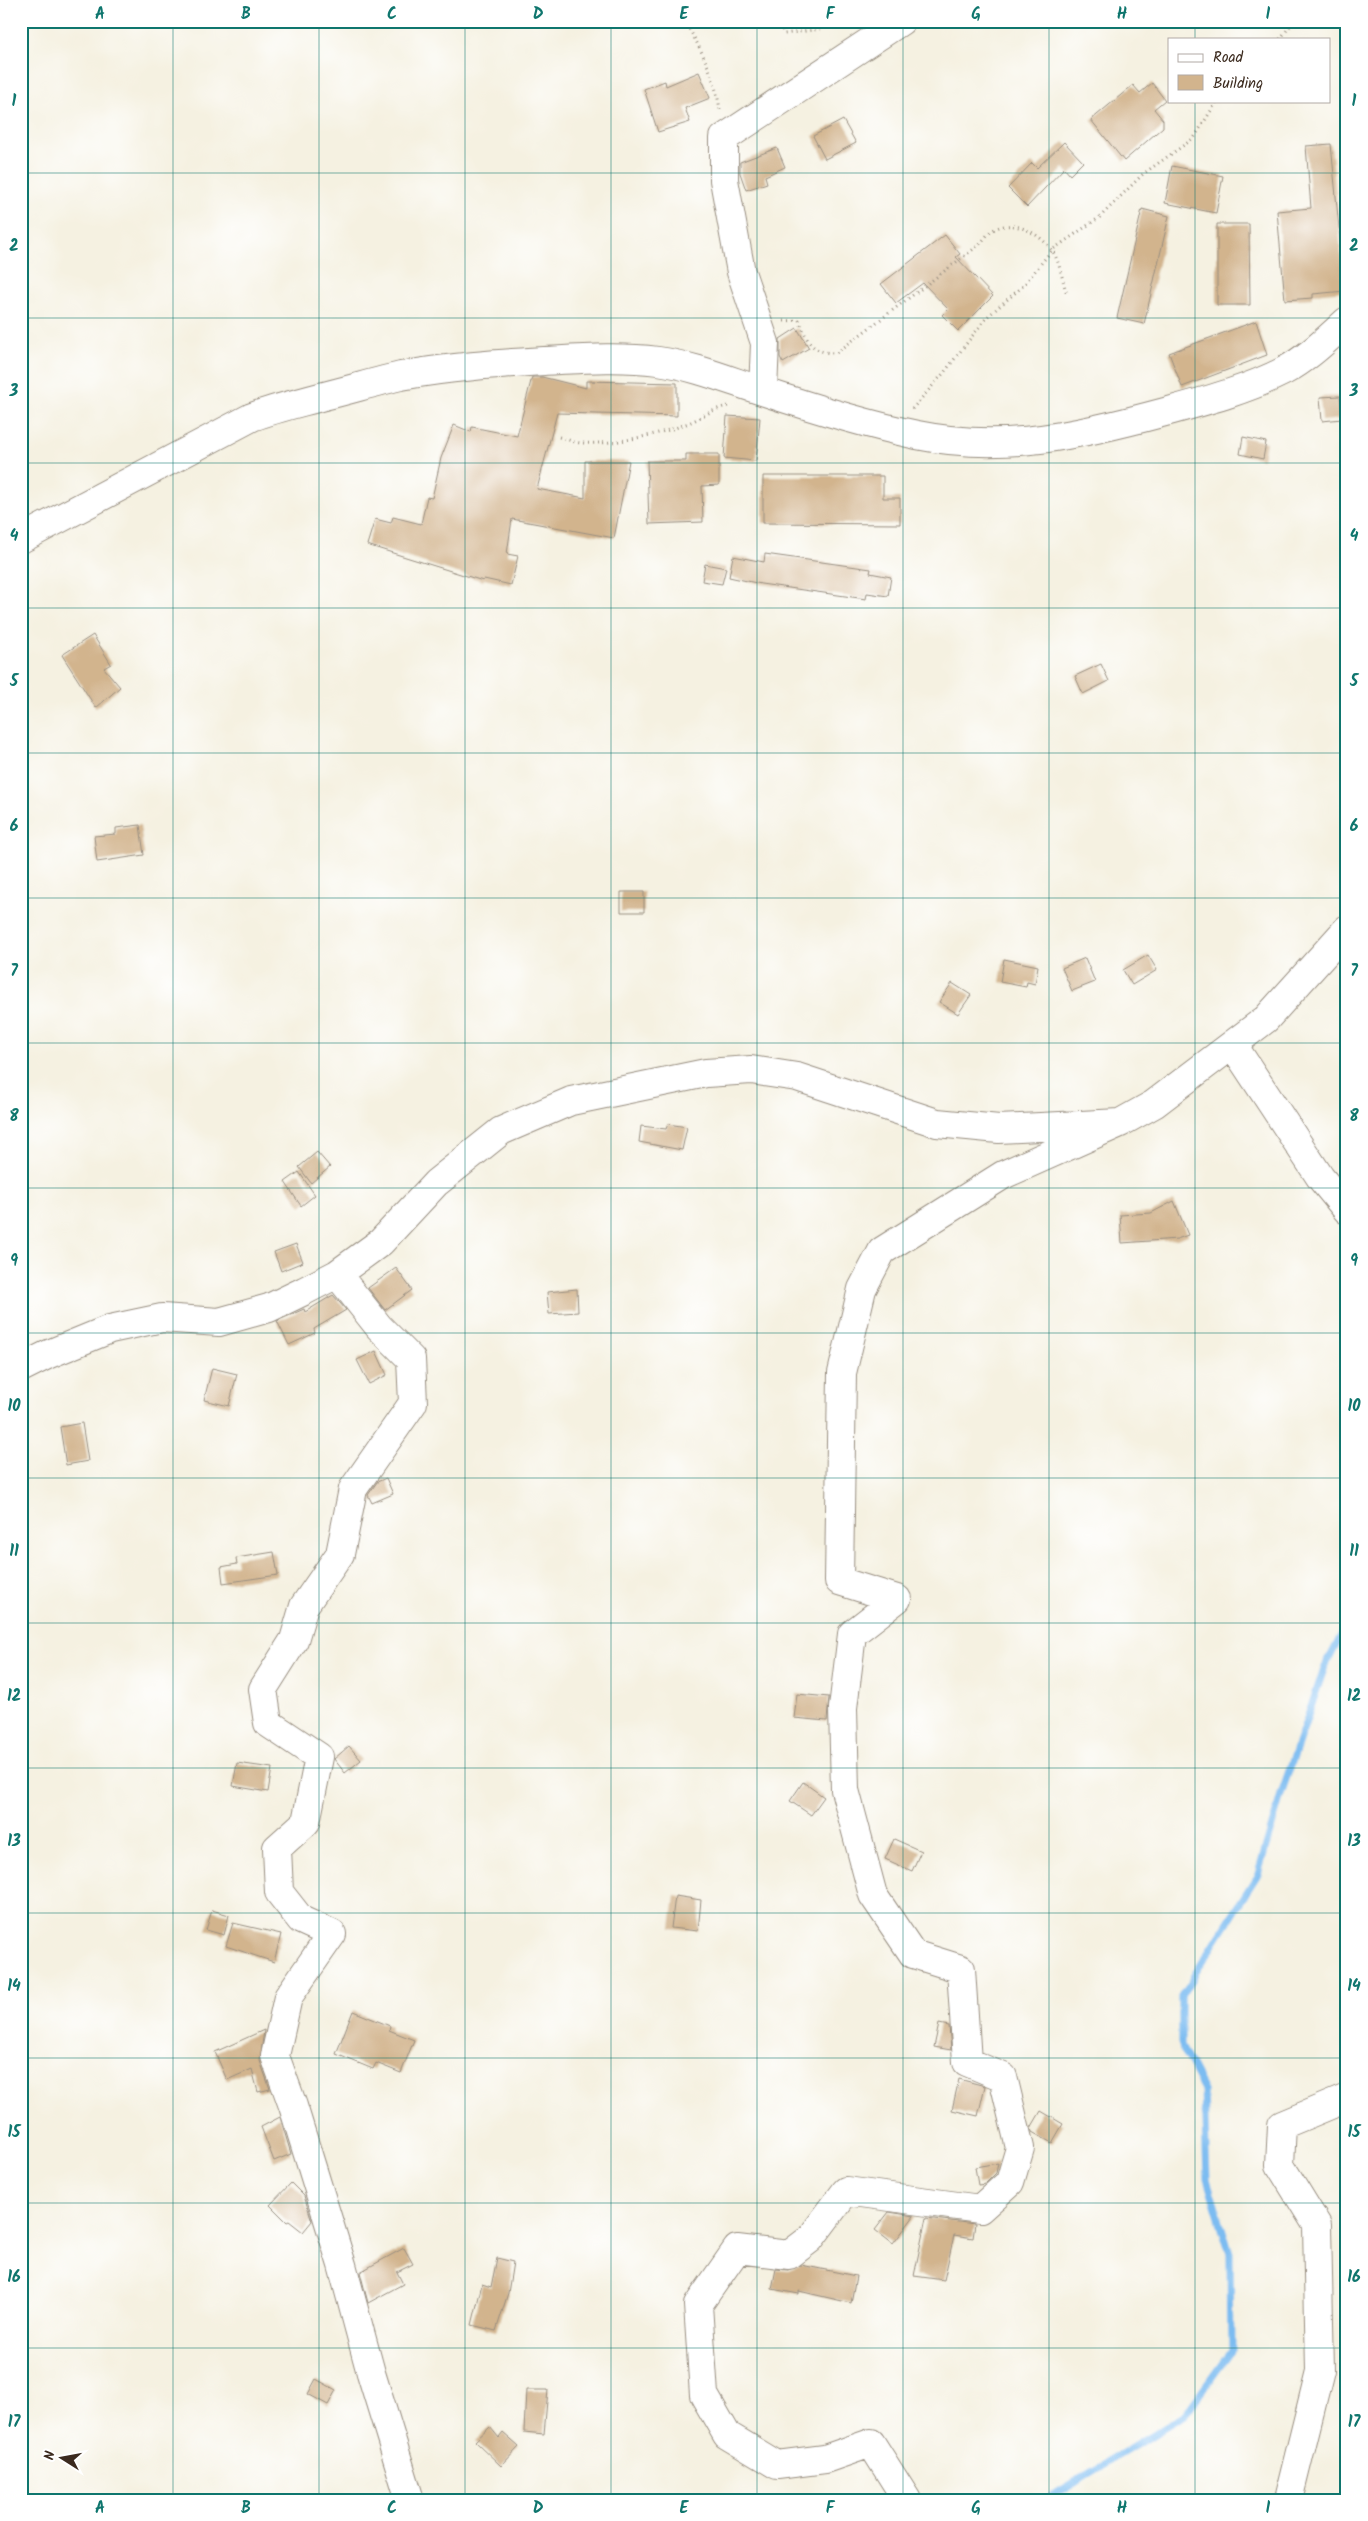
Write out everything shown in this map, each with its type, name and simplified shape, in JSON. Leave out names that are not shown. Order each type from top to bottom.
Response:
[{"type":"street","points":[[760,391],[765,343],[741,272],[724,180],[724,138],[901,21]]},
{"type":"street","points":[[21,539],[252,417],[284,405],[403,376],[483,365],[599,358],[625,359],[681,365],[760,391],[884,427],[960,443],[1030,442],[1112,426],[1186,406],[1255,384],[1301,360],[1326,342],[1347,321]]},
{"type":"street","points":[[907,2500],[871,2443],[825,2459],[777,2464],[727,2435],[704,2394],[698,2305],[736,2249],[789,2255],[810,2239],[846,2190],[980,2209],[1010,2182],[1020,2148],[1003,2077],[967,2062],[961,1969],[912,1954],[873,1895],[845,1790],[843,1708],[852,1634],[897,1599],[839,1581],[842,1374],[862,1289],[882,1251],[1003,1175],[1120,1123],[1154,1104],[1266,1018],[1347,930]]},
{"type":"street","points":[[1233,1045],[1320,1177],[1347,1210]]},
{"type":"street","points":[[21,1368],[49,1354],[110,1329],[162,1318],[219,1322],[269,1308],[337,1274],[381,1242],[436,1183],[500,1132],[572,1101],[706,1073],[750,1070],[797,1077],[937,1123],[999,1129],[1120,1123]]},
{"type":"street","points":[[337,1274],[379,1327],[411,1359],[413,1403],[354,1489],[340,1554],[304,1606],[294,1640],[262,1689],[268,1722],[319,1757],[306,1822],[277,1848],[279,1892],[301,1920],[332,1934],[288,1997],[275,2056],[293,2106],[342,2265],[371,2373],[410,2500]]},
{"type":"street","points":[[1288,2500],[1320,2371],[1317,2224],[1280,2165],[1282,2125],[1347,2098]]},
{"type":"path","points":[[684,21],[697,43],[715,89],[724,138]]},
{"type":"path","points":[[778,21],[784,34],[820,29]]},
{"type":"path","points":[[1281,38],[1294,21]]},
{"type":"path","points":[[884,427],[908,414],[943,374],[987,317],[1023,286],[1052,250],[1100,217],[1143,174],[1194,138],[1216,102]]},
{"type":"path","points":[[765,343],[778,322],[798,320],[810,346],[823,353],[836,353],[979,245],[992,230],[1006,226],[1020,227],[1034,233],[1052,250],[1066,294]]},
{"type":"path","points":[[560,438],[582,443],[615,441],[655,433],[686,424],[720,408],[737,405],[755,396],[760,391]]},
{"type":"building","points":[[699,72],[710,98],[685,108],[690,122],[658,132],[644,89],[665,81],[666,86]]},
{"type":"building","points":[[1152,83],[1165,100],[1154,109],[1163,120],[1163,127],[1124,161],[1091,120],[1133,85],[1140,93]]},
{"type":"building","points":[[843,120],[856,143],[825,159],[813,136]]},
{"type":"building","points":[[1064,142],[1083,162],[1070,175],[1064,168],[1027,207],[1008,188],[1032,163],[1037,168]]},
{"type":"building","points":[[1331,144],[1345,291],[1313,294],[1313,298],[1285,300],[1277,211],[1311,208],[1306,146]]},
{"type":"building","points":[[777,148],[785,167],[765,176],[767,183],[746,190],[740,173],[740,162]]},
{"type":"building","points":[[1172,166],[1223,176],[1216,213],[1165,203]]},
{"type":"building","points":[[1142,209],[1169,216],[1144,324],[1117,318]]},
{"type":"building","points":[[1217,224],[1249,224],[1250,305],[1217,305]]},
{"type":"building","points":[[945,235],[960,254],[956,257],[993,296],[958,331],[942,315],[948,309],[923,283],[896,303],[881,284]]},
{"type":"building","points":[[1256,321],[1267,355],[1182,387],[1169,353]]},
{"type":"building","points":[[797,328],[809,348],[783,363],[780,357],[780,339]]},
{"type":"building","points":[[532,377],[542,377],[586,388],[586,381],[677,383],[677,416],[557,413],[537,489],[585,498],[585,461],[629,461],[614,538],[512,519],[507,554],[518,556],[511,585],[484,579],[483,581],[367,545],[375,519],[391,523],[393,517],[421,524],[427,497],[432,498],[441,458],[454,425],[471,432],[472,427],[517,436]]},
{"type":"building","points":[[1340,396],[1342,419],[1322,421],[1320,397]]},
{"type":"building","points":[[727,416],[760,418],[756,461],[724,458]]},
{"type":"building","points":[[1243,437],[1266,442],[1263,459],[1240,454]]},
{"type":"building","points":[[686,454],[719,454],[719,485],[702,486],[703,522],[649,524],[647,461],[686,461]]},
{"type":"building","points":[[763,476],[883,476],[883,498],[900,498],[900,524],[763,523]]},
{"type":"building","points":[[765,554],[871,569],[870,573],[891,577],[888,596],[867,593],[866,599],[761,584],[729,577],[733,556],[764,562]]},
{"type":"building","points":[[705,564],[726,568],[722,584],[702,581]]},
{"type":"building","points":[[93,635],[111,664],[104,668],[120,687],[96,708],[62,655]]},
{"type":"building","points":[[1101,664],[1109,681],[1083,694],[1075,676]]},
{"type":"building","points":[[140,825],[144,855],[97,862],[94,836],[116,834],[116,828]]},
{"type":"building","points":[[621,892],[644,892],[644,912],[621,912]]},
{"type":"building","points":[[1148,955],[1157,970],[1132,985],[1123,970]]},
{"type":"building","points":[[1085,958],[1095,982],[1072,991],[1062,968]]},
{"type":"building","points":[[1004,959],[1038,966],[1035,984],[1027,982],[1026,987],[1000,982]]},
{"type":"building","points":[[952,983],[971,995],[958,1014],[939,1002]]},
{"type":"building","points":[[668,1124],[687,1127],[682,1150],[639,1142],[641,1126],[666,1129]]},
{"type":"building","points":[[317,1152],[330,1167],[311,1183],[299,1167]]},
{"type":"building","points":[[299,1172],[315,1195],[301,1206],[285,1182]]},
{"type":"building","points":[[1174,1201],[1188,1235],[1177,1239],[1122,1243],[1120,1215],[1151,1213]]},
{"type":"building","points":[[296,1244],[303,1262],[281,1271],[274,1252]]},
{"type":"building","points":[[396,1268],[412,1290],[385,1310],[368,1288]]},
{"type":"building","points":[[577,1289],[578,1312],[549,1314],[547,1292]]},
{"type":"building","points":[[333,1295],[346,1310],[314,1329],[315,1333],[289,1345],[277,1321],[304,1309],[305,1312]]},
{"type":"building","points":[[376,1351],[387,1375],[369,1384],[357,1360]]},
{"type":"building","points":[[212,1368],[237,1374],[229,1406],[204,1400]]},
{"type":"building","points":[[82,1423],[88,1461],[66,1465],[60,1427]]},
{"type":"building","points":[[386,1478],[393,1494],[372,1503],[368,1495],[377,1482]]},
{"type":"building","points":[[274,1552],[278,1575],[223,1583],[221,1567],[237,1564],[236,1558]]},
{"type":"building","points":[[797,1694],[829,1697],[827,1721],[794,1718]]},
{"type":"building","points":[[349,1746],[361,1760],[345,1773],[334,1759]]},
{"type":"building","points":[[237,1763],[272,1768],[268,1792],[233,1786]]},
{"type":"building","points":[[803,1782],[824,1797],[811,1815],[790,1801]]},
{"type":"building","points":[[894,1839],[921,1851],[912,1871],[885,1859]]},
{"type":"building","points":[[675,1896],[701,1900],[698,1931],[671,1928]]},
{"type":"building","points":[[212,1910],[229,1915],[224,1935],[206,1930]]},
{"type":"building","points":[[233,1923],[281,1934],[274,1962],[226,1946]]},
{"type":"building","points":[[353,2011],[390,2026],[389,2030],[414,2040],[401,2073],[376,2063],[373,2069],[336,2054]]},
{"type":"building","points":[[939,2024],[949,2026],[951,2050],[934,2047]]},
{"type":"building","points":[[264,2030],[260,2061],[270,2089],[258,2092],[252,2069],[227,2080],[215,2052]]},
{"type":"building","points":[[959,2079],[985,2086],[978,2116],[952,2110]]},
{"type":"building","points":[[1041,2111],[1063,2124],[1052,2143],[1032,2132],[1031,2128]]},
{"type":"building","points":[[280,2117],[291,2154],[274,2161],[261,2127]]},
{"type":"building","points":[[998,2163],[996,2173],[985,2184],[978,2185],[975,2167]]},
{"type":"building","points":[[291,2183],[304,2196],[312,2221],[303,2232],[289,2221],[287,2222],[270,2205]]},
{"type":"building","points":[[889,2212],[914,2216],[893,2244],[875,2230]]},
{"type":"building","points":[[926,2218],[975,2224],[973,2238],[954,2235],[944,2280],[914,2276]]},
{"type":"building","points":[[404,2248],[413,2264],[397,2272],[403,2284],[368,2303],[360,2272]]},
{"type":"building","points":[[497,2258],[513,2262],[508,2293],[496,2331],[472,2325],[482,2284],[491,2287]]},
{"type":"building","points":[[801,2265],[856,2276],[851,2303],[799,2291],[799,2294],[772,2289],[776,2269],[788,2270]]},
{"type":"building","points":[[316,2379],[336,2390],[328,2405],[308,2394]]},
{"type":"building","points":[[526,2390],[548,2390],[544,2434],[524,2432]]},
{"type":"building","points":[[490,2427],[499,2438],[503,2433],[519,2447],[501,2466],[475,2441]]},
{"type":"waterway","points":[[1045,2500],[1184,2416],[1231,2351],[1230,2254],[1207,2178],[1204,2090],[1181,2046],[1181,1996],[1258,1874],[1282,1791],[1324,1669],[1347,1624]]}]
